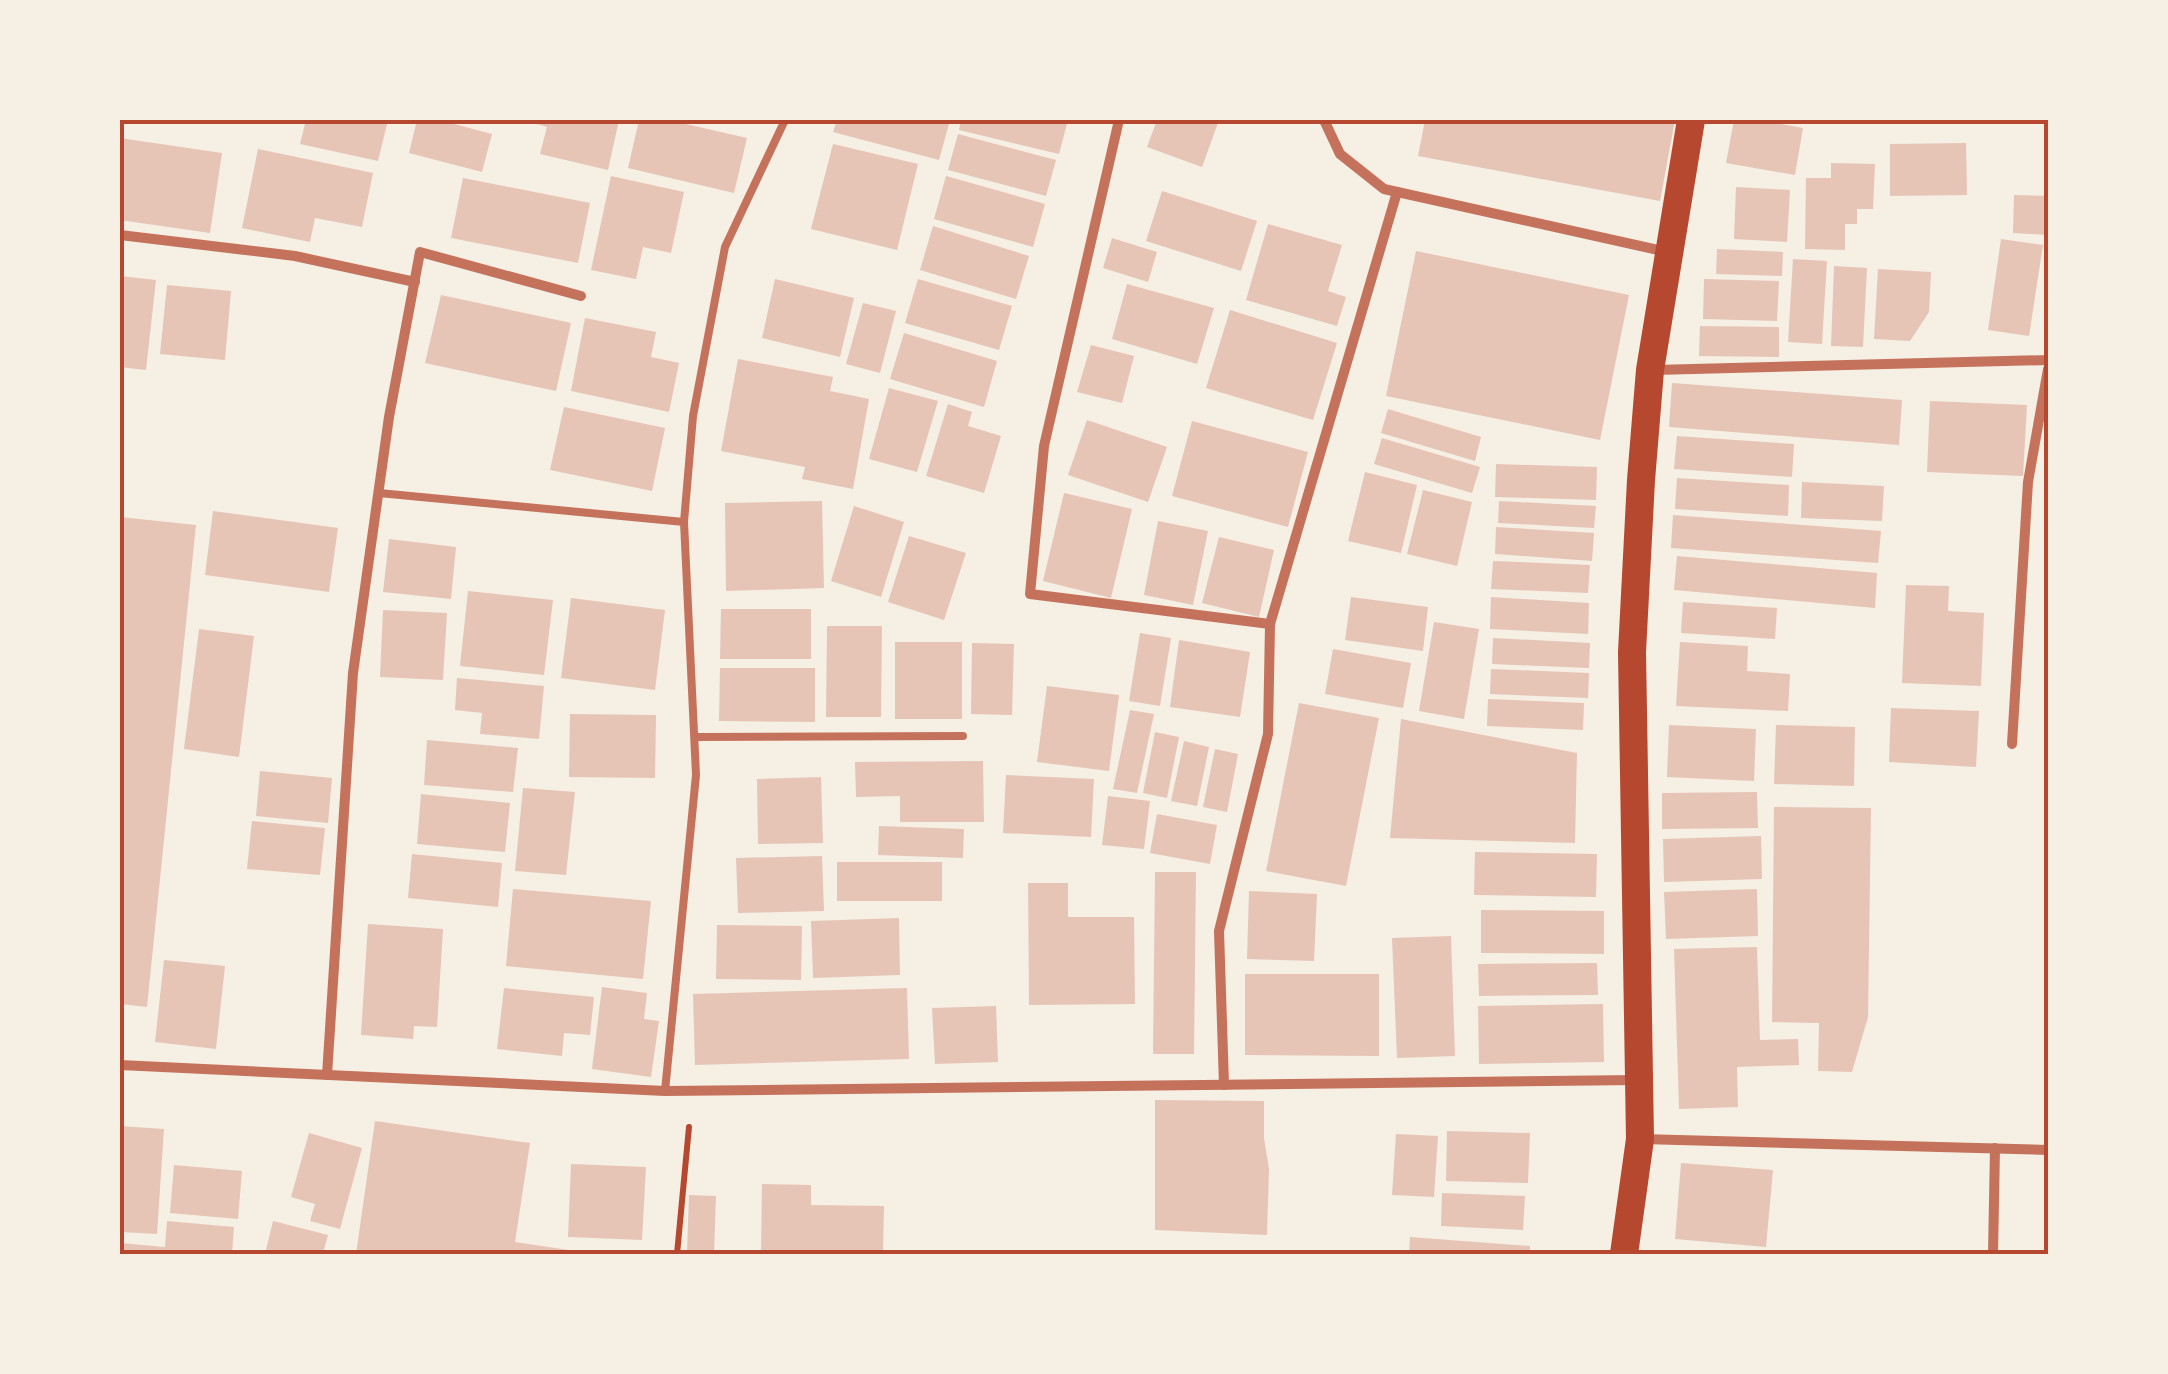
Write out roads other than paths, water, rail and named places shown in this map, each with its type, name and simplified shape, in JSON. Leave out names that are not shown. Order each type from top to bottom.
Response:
[{"type":"highway","points":[[1624,1254],[1640,1139],[1632,652],[1640,480],[1650,370],[1691,120]]},
{"type":"street","points":[[1119,120],[1044,446],[1030,594],[1270,624]]},
{"type":"street","points":[[1324,120],[1340,154],[1384,189],[1668,252]]},
{"type":"street","points":[[1224,1085],[1219,931],[1268,734],[1270,624],[1398,192]]},
{"type":"street","points":[[120,235],[295,256],[415,282]]},
{"type":"street","points":[[326,1075],[354,673],[390,417],[420,252],[581,296]]},
{"type":"street","points":[[1650,370],[2048,360]]},
{"type":"street","points":[[2012,744],[2028,482],[2048,369]]},
{"type":"street","points":[[120,1065],[665,1091],[1640,1080]]},
{"type":"street","points":[[1640,1139],[2048,1150]]},
{"type":"street","points":[[1993,1254],[1995,1148]]},
{"type":"lane","points":[[665,1091],[696,775],[684,522],[693,416],[725,247],[785,120]]},
{"type":"lane","points":[[379,493],[684,522]]},
{"type":"lane","points":[[695,737],[963,736]]}]
